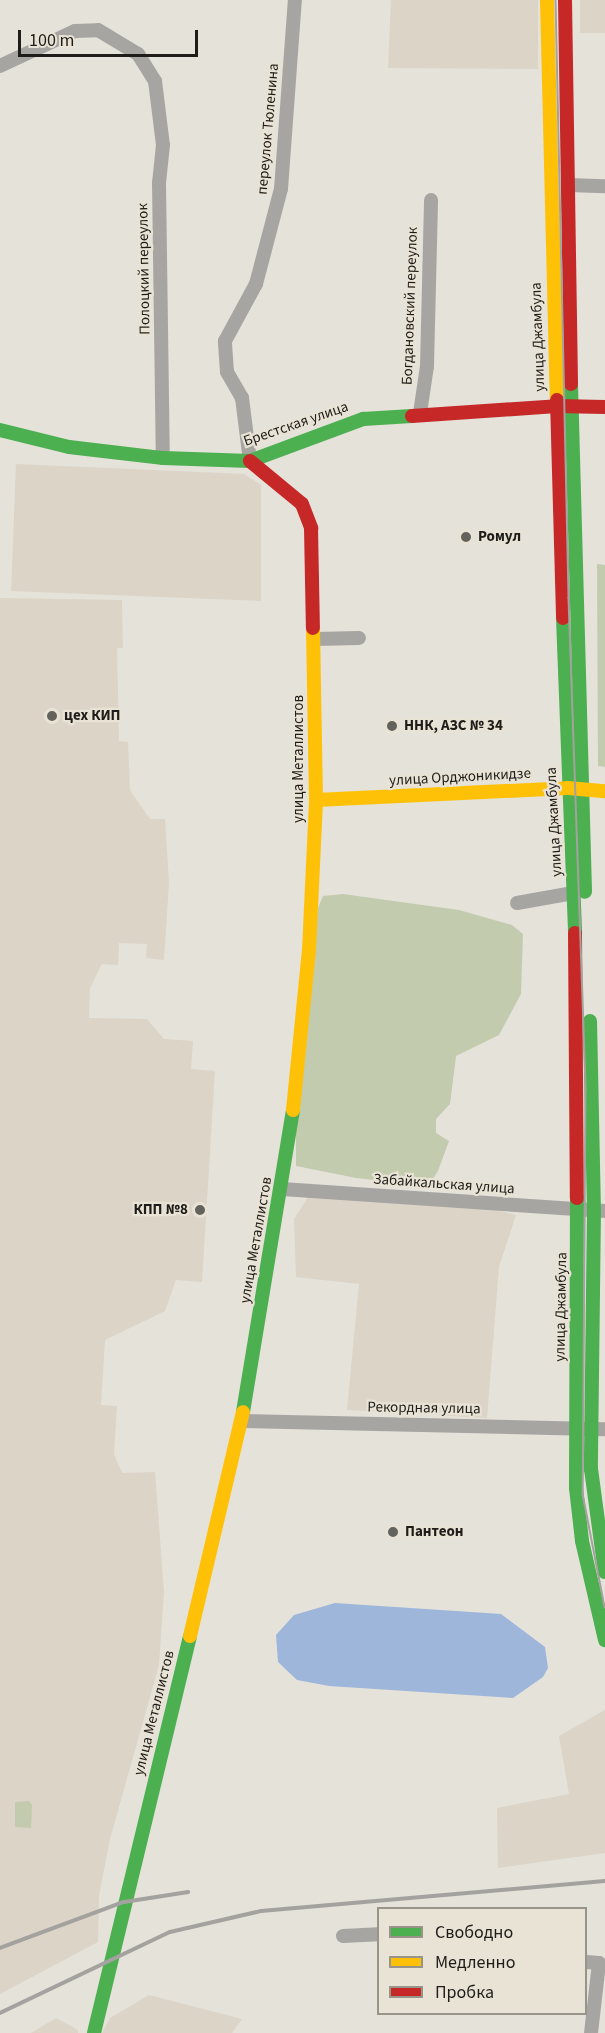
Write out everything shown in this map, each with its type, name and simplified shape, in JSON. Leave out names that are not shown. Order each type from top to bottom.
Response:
[{"type":"street","name":"переулок Тюленина","points":[[250,461],[242,398],[227,372],[225,341],[256,284],[281,189],[295,0]]},
{"type":"street","name":"улица Джамбула","points":[[547,0],[564,406],[574,788],[600,1210],[598,1429],[593,1503],[605,1572]]},
{"type":"street","name":"улица Джамбула","points":[[564,0],[568,185],[564,406]]},
{"type":"street","name":"Полоцкий переулок","points":[[0,66],[75,31],[98,30],[132,49],[155,81],[163,146],[159,195],[163,458]]},
{"type":"street","points":[[568,185],[605,186]]},
{"type":"street","name":"Богдановский переулок","points":[[420,413],[427,366],[431,200]]},
{"type":"street","name":"Брестская улица","points":[[0,430],[69,447],[163,458],[250,461],[363,418],[420,413],[605,406]]},
{"type":"street","name":"улица Металлистов","points":[[94,2033],[242,1421],[282,1189],[309,950],[316,800],[315,639],[311,528],[302,504],[250,461]]},
{"type":"street","points":[[315,639],[359,638]]},
{"type":"street","name":"улица Джамбула","points":[[574,788],[573,893],[579,1210],[576,1428],[578,1515],[605,1640]]},
{"type":"street","name":"улица Орджоникидзе","points":[[316,800],[574,788],[605,790]]},
{"type":"street","points":[[517,903],[573,893]]},
{"type":"street","name":"Забайкальская улица","points":[[282,1189],[600,1210]]},
{"type":"street","name":"Рекордная улица","points":[[242,1421],[598,1429]]},
{"type":"street","points":[[343,1936],[377,1934]]},
{"type":"street","points":[[591,2033],[592,1963]]},
{"type":"shaded area","points":[[391,0],[538,0],[538,69],[388,68]]},
{"type":"shaded area","points":[[580,0],[605,0],[605,33],[580,33]]},
{"type":"shaded area","points":[[16,464],[244,474],[261,485],[261,601],[11,591]]},
{"type":"shaded area","points":[[0,598],[122,600],[123,648],[117,648],[119,741],[128,742],[130,790],[150,819],[165,819],[169,883],[164,960],[146,958],[147,944],[119,943],[118,965],[102,964],[90,988],[89,1018],[147,1019],[164,1039],[193,1041],[191,1069],[215,1071],[202,1282],[176,1280],[165,1311],[105,1340],[101,1405],[117,1406],[114,1454],[122,1473],[155,1472],[164,1592],[159,1665],[110,1839],[99,1896],[98,1942],[0,1994]]},
{"type":"shaded area","points":[[308,1197],[490,1208],[516,1215],[499,1267],[487,1418],[347,1410],[359,1284],[296,1277],[294,1219]]},
{"type":"shaded area","points":[[605,1710],[605,1853],[498,1868],[497,1808],[569,1794],[559,1736]]},
{"type":"shaded area","points":[[149,1995],[242,2019],[232,2033],[102,2033],[110,2018]]},
{"type":"shaded area","points":[[56,2018],[78,2030],[78,2033],[31,2033]]},
{"type":"green space","points":[[597,564],[605,565],[605,767],[598,766]]},
{"type":"green space","points":[[343,894],[459,910],[512,925],[523,934],[521,994],[499,1035],[456,1056],[450,1104],[436,1119],[436,1133],[449,1141],[438,1171],[428,1186],[356,1178],[296,1166],[296,1114],[318,908],[323,896]]},
{"type":"green space","points":[[29,1801],[32,1805],[31,1828],[15,1827],[15,1802]]},
{"type":"water","points":[[335,1603],[501,1614],[545,1647],[548,1668],[543,1677],[513,1698],[329,1686],[297,1680],[278,1662],[276,1635],[294,1615]]},
{"type":"tram line","points":[[556,0],[569,598],[586,1092],[583,1494],[605,1607]]},
{"type":"railway","points":[[0,2013],[170,1932],[261,1911],[605,1881]]},
{"type":"railway","points":[[0,1948],[124,1902],[188,1892]]},
{"type":"traffic: fast","points":[[571,384],[585,892]]},
{"type":"traffic: fast","points":[[0,430],[69,447],[163,458],[250,461],[363,419],[412,416]]},
{"type":"traffic: fast","points":[[563,618],[575,933]]},
{"type":"traffic: fast","points":[[590,1021],[594,1210],[591,1469],[605,1572]]},
{"type":"traffic: fast","points":[[243,1412],[293,1110]]},
{"type":"traffic: fast","points":[[577,1198],[576,1488],[582,1541],[605,1640]]},
{"type":"traffic: fast","points":[[94,2033],[190,1636]]},
{"type":"traffic: slow","points":[[547,0],[557,400]]},
{"type":"traffic: slow","points":[[293,1110],[309,950],[316,800],[313,628]]},
{"type":"traffic: slow","points":[[316,800],[568,788],[605,791]]},
{"type":"traffic: slow","points":[[190,1636],[243,1412]]},
{"type":"traffic: jam","points":[[565,0],[571,384]]},
{"type":"traffic: jam","points":[[557,400],[563,618]]},
{"type":"traffic: jam","points":[[412,416],[557,406],[605,407]]},
{"type":"traffic: jam","points":[[250,461],[302,504],[311,528],[313,628]]},
{"type":"traffic: jam","points":[[575,933],[577,1198]]},
{"type":"place","name":"Ромул","points":[[466,537]]},
{"type":"place","name":"цех КИП","points":[[52,716]]},
{"type":"place","name":"ННК, АЗС № 34","points":[[392,726]]},
{"type":"place","name":"КПП №8","points":[[200,1210]]},
{"type":"place","name":"Пантеон","points":[[393,1532]]}]
